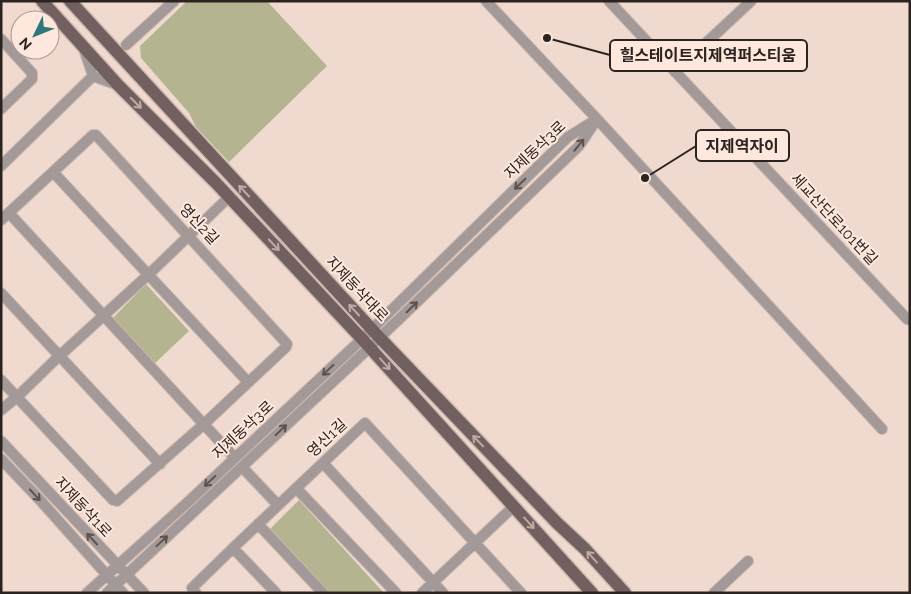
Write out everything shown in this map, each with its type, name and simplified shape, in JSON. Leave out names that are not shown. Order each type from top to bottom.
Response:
[{"type":"main road","name":"지제동삭대로","points":[[42,1],[118,85],[229,197],[366,343],[592,593]]},
{"type":"main road","name":"지제동삭대로","points":[[70,1],[375,333],[557,523],[585,549],[625,593]]},
{"type":"street","points":[[126,45],[174,1]]},
{"type":"street","points":[[486,1],[882,429]]},
{"type":"street","name":"세교산단로101번길","points":[[609,1],[910,320]]},
{"type":"street","points":[[675,72],[751,1]]},
{"type":"street","points":[[103,37],[126,45]]},
{"type":"street","points":[[1,39],[32,73],[32,79],[1,109]]},
{"type":"street","points":[[126,45],[131,67]]},
{"type":"street","points":[[82,46],[93,76]]},
{"type":"street","points":[[93,76],[118,85]]},
{"type":"street","points":[[1,166],[93,76]]},
{"type":"street","name":"지제동삭3로","points":[[375,333],[579,146],[597,119]]},
{"type":"street","name":"지제동삭3로","points":[[107,593],[119,589],[126,574],[242,467],[568,137],[597,119]]},
{"type":"street","name":"영신2길","points":[[1,220],[93,135],[96,135],[287,342],[286,347],[204,424],[117,501],[114,501],[1,380]]},
{"type":"street","points":[[53,172],[248,382]]},
{"type":"street","points":[[1,410],[148,275],[229,197]]},
{"type":"street","points":[[10,213],[235,458]]},
{"type":"street","points":[[1,294],[160,464]]},
{"type":"street","name":"지제동삭3로","points":[[88,593],[235,458],[366,343]]},
{"type":"street","name":"영신1길","points":[[196,593],[192,588],[365,423],[521,593]]},
{"type":"street","name":"지제동삭1로","points":[[1,441],[144,593]]},
{"type":"street","name":"지제동삭1로","points":[[1,459],[119,589]]},
{"type":"street","points":[[322,463],[443,593]]},
{"type":"street","points":[[242,467],[278,505]]},
{"type":"street","points":[[296,488],[396,593]]},
{"type":"street","points":[[422,593],[514,506]]},
{"type":"street","points":[[258,524],[323,593]]},
{"type":"street","points":[[233,548],[276,593]]},
{"type":"street","points":[[714,593],[748,561]]},
{"type":"green space","points":[[187,1],[267,1],[327,66],[229,162],[196,127],[189,113],[141,58],[140,46]]},
{"type":"green space","points":[[146,284],[189,331],[153,365],[111,320]]},
{"type":"green space","points":[[299,500],[384,593],[330,593],[270,529]]},
{"type":"place","name":"힐스테이트지제역퍼스티움","points":[[547,38]]},
{"type":"place","name":"지제역자이","points":[[645,178]]}]
